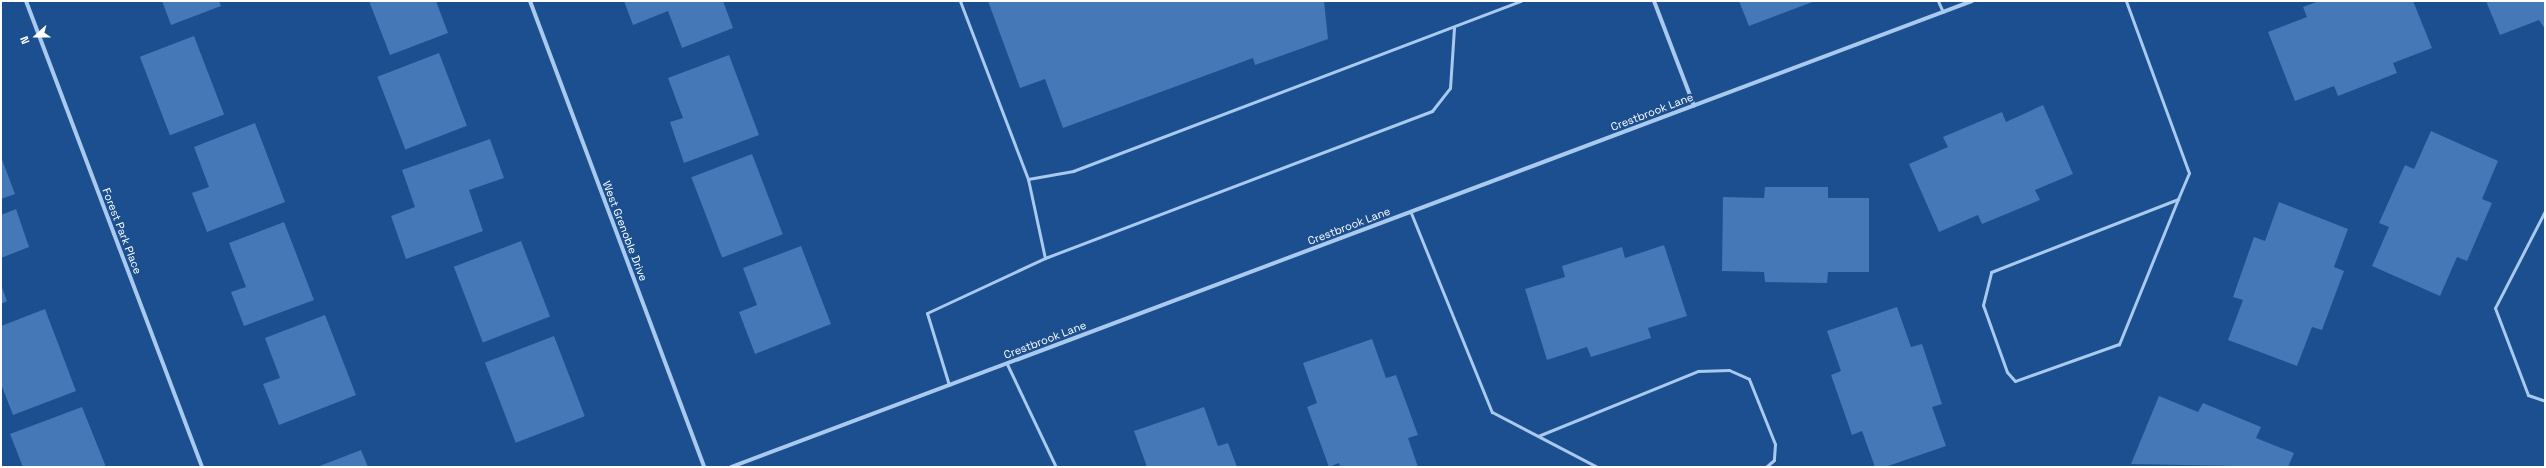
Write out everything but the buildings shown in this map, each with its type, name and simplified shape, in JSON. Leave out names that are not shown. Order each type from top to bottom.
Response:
[{"type":"street","name":"Forest Park Place","points":[[26,1],[202,467]]},
{"type":"street","name":"West Grenoble Drive","points":[[530,1],[704,467]]},
{"type":"street","points":[[1654,1],[1694,106]]},
{"type":"street","name":"Crestbrook Lane","points":[[731,467],[1972,1]]},
{"type":"lane","points":[[960,1],[1028,179],[1045,258]]},
{"type":"lane","points":[[1028,179],[1073,171],[1521,1]]},
{"type":"lane","points":[[1938,1],[1943,12]]},
{"type":"lane","points":[[2126,1],[2189,173],[2119,344],[2015,380],[2007,372],[1983,305],[1991,272],[2178,199]]},
{"type":"lane","points":[[949,386],[927,313],[1045,258],[1432,111],[1450,88],[1454,27]]},
{"type":"lane","points":[[2545,211],[2495,308],[2528,395],[2545,401]]},
{"type":"lane","points":[[1410,212],[1492,412],[1597,467]]},
{"type":"lane","points":[[1007,364],[1056,467]]},
{"type":"lane","points":[[1538,436],[1698,372],[1729,370],[1749,379],[1775,444],[1774,460],[1766,467]]}]
